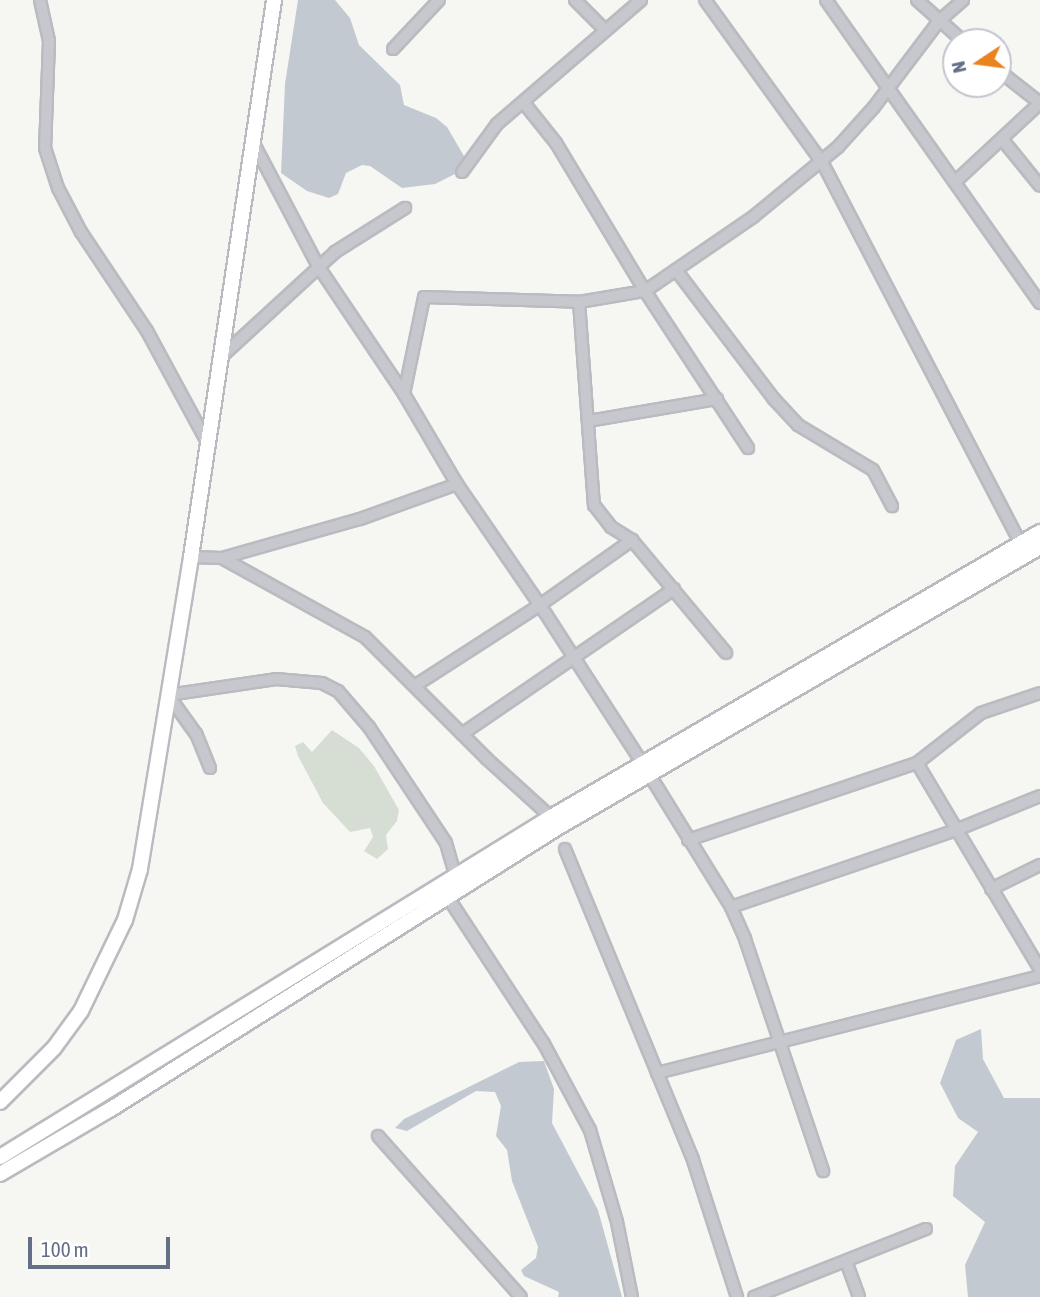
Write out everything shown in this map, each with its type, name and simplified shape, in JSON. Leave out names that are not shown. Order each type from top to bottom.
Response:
[{"type":"main road","points":[[0,1102],[54,1048],[81,1011],[125,920],[140,869],[191,557],[274,0]]},
{"type":"main road","points":[[0,1174],[111,1109],[646,769],[1040,532]]},
{"type":"main road","points":[[0,1157],[103,1097],[551,817],[646,769],[1040,547]]},
{"type":"street","points":[[40,0],[49,41],[45,148],[58,188],[82,232],[153,342],[207,442]]},
{"type":"street","points":[[393,49],[439,0]]},
{"type":"street","points":[[576,0],[605,30]]},
{"type":"street","points":[[461,172],[497,124],[641,0]]},
{"type":"street","points":[[705,0],[822,162],[1020,542]]},
{"type":"street","points":[[826,0],[956,181],[1010,265],[1040,303]]},
{"type":"street","points":[[917,0],[947,28]]},
{"type":"street","points":[[404,394],[424,297],[579,302],[645,291],[753,217],[822,162],[859,125],[939,21],[963,0]]},
{"type":"street","points":[[956,181],[1040,103],[1012,81]]},
{"type":"street","points":[[524,103],[556,143],[645,291],[748,447]]},
{"type":"street","points":[[1002,139],[1040,186]]},
{"type":"street","points":[[254,144],[318,266],[404,394],[457,484],[574,657],[731,907],[782,1043],[823,1171]]},
{"type":"street","points":[[221,357],[318,266],[405,208]]},
{"type":"street","points":[[676,270],[773,398],[798,425],[873,470],[892,506]]},
{"type":"street","points":[[579,302],[594,505],[611,527],[632,540],[726,653]]},
{"type":"street","points":[[588,421],[717,399]]},
{"type":"street","points":[[191,557],[222,558],[370,515],[457,484]]},
{"type":"street","points":[[416,685],[540,605],[632,540]]},
{"type":"street","points":[[222,558],[365,637],[416,685],[462,734],[551,817]]},
{"type":"street","points":[[462,734],[674,589]]},
{"type":"street","points":[[210,768],[196,734],[169,695],[276,679],[322,683],[338,691],[369,727],[446,843],[455,876]]},
{"type":"street","points":[[688,840],[918,763],[981,713],[1040,693]]},
{"type":"street","points":[[918,763],[1040,969]]},
{"type":"street","points":[[731,907],[956,830],[1040,796]]},
{"type":"street","points":[[565,849],[692,1160],[737,1297]]},
{"type":"street","points":[[991,889],[1040,865]]},
{"type":"street","points":[[447,896],[544,1044],[590,1130],[617,1222],[632,1297]]},
{"type":"street","points":[[657,1073],[1040,976]]},
{"type":"street","points":[[379,1136],[521,1297]]},
{"type":"street","points":[[754,1297],[926,1229]]},
{"type":"street","points":[[846,1261],[859,1297]]},
{"type":"shaded area","points":[[298,0],[335,0],[350,18],[359,45],[400,85],[404,105],[436,118],[447,127],[464,156],[461,171],[435,184],[402,188],[370,166],[362,165],[346,173],[338,194],[329,198],[307,191],[281,173],[285,84]]},
{"type":"shaded area","points":[[332,730],[359,748],[374,766],[399,810],[397,821],[386,835],[388,849],[377,859],[364,851],[373,837],[370,828],[350,832],[323,803],[298,756],[295,746],[303,742],[312,752]]},
{"type":"shaded area","points":[[981,1029],[983,1059],[1004,1098],[1040,1098],[1040,1297],[968,1297],[965,1265],[985,1222],[953,1196],[955,1166],[978,1132],[958,1118],[940,1083],[956,1040]]},
{"type":"shaded area","points":[[544,1061],[554,1089],[552,1123],[598,1210],[622,1297],[558,1297],[559,1292],[524,1276],[521,1270],[536,1258],[538,1247],[512,1181],[507,1150],[496,1136],[501,1106],[495,1092],[476,1091],[407,1131],[395,1128],[404,1119],[519,1062]]}]
